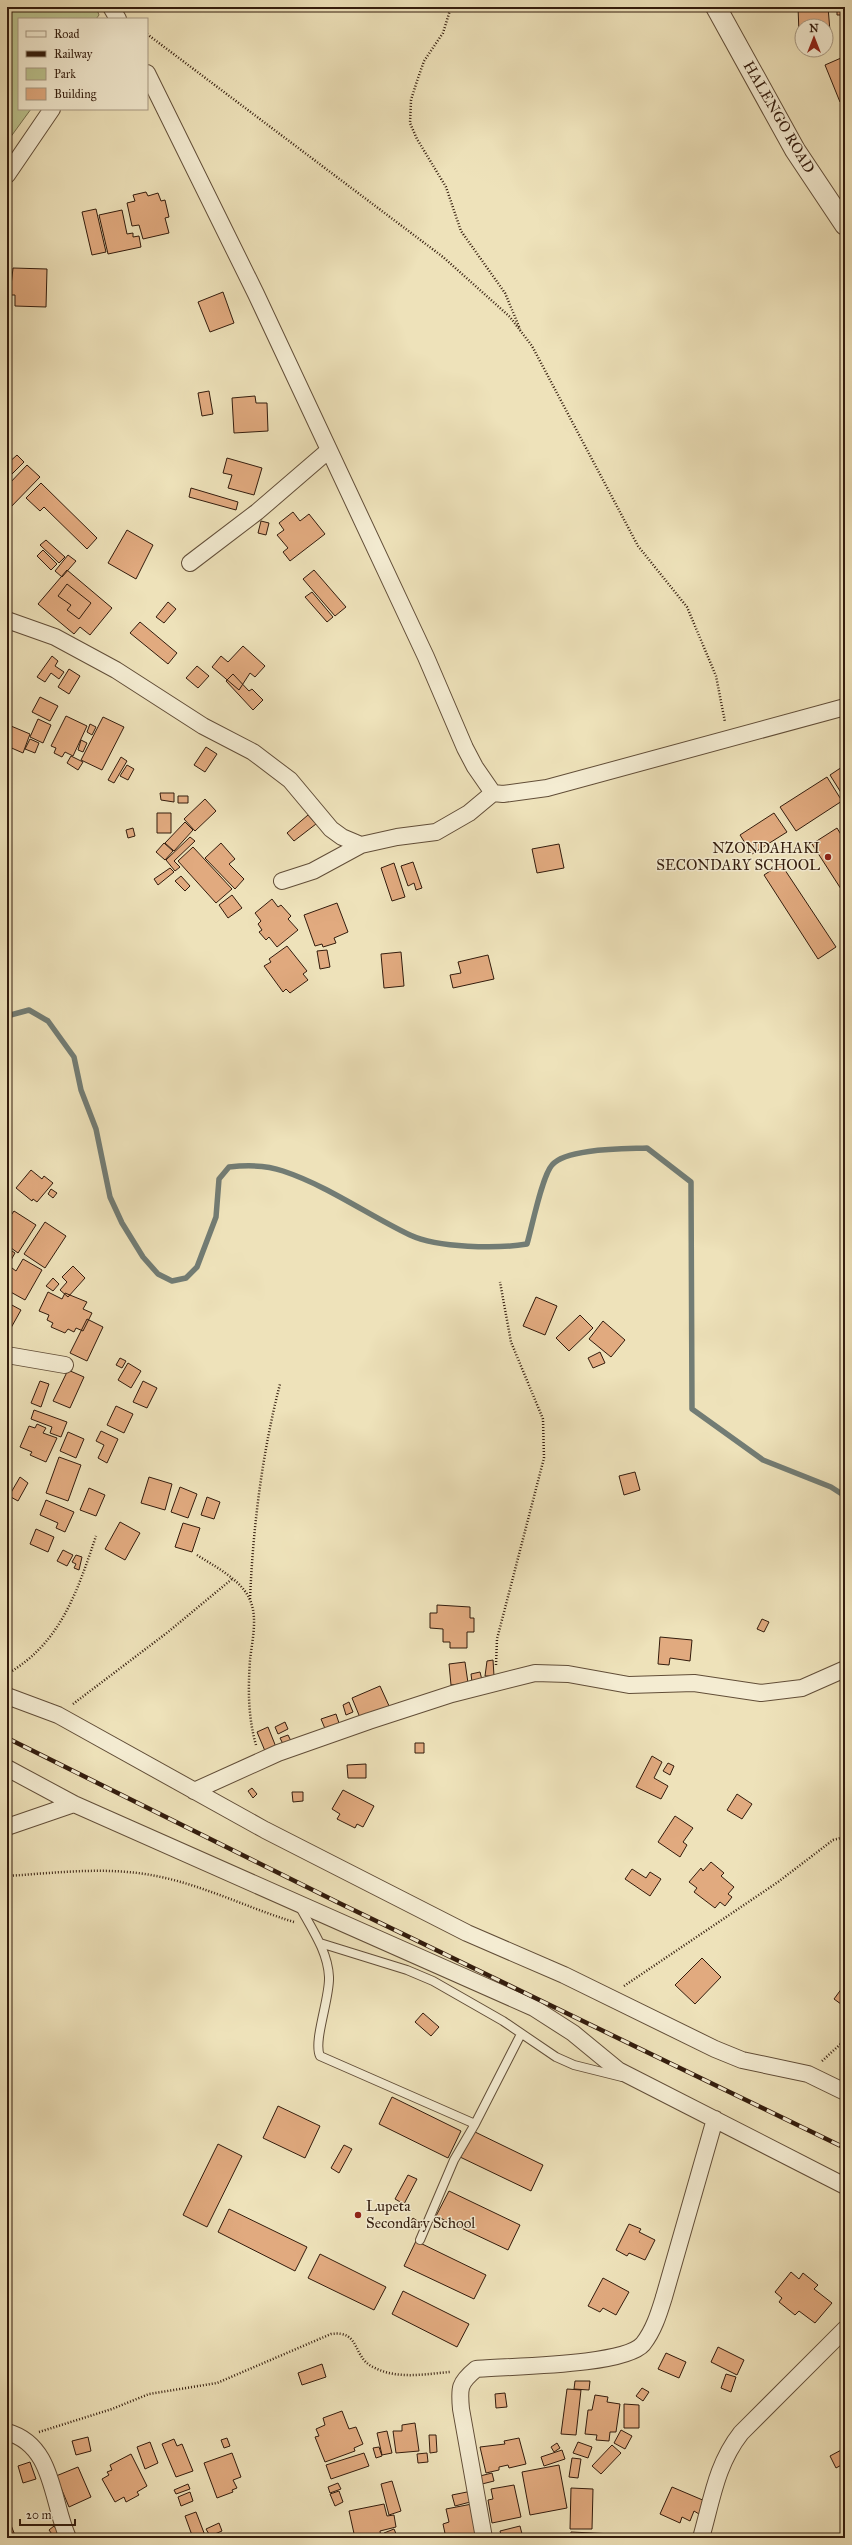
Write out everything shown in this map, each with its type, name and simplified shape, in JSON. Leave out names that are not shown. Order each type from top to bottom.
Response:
[{"type":"street","name":"HALENGO ROAD","points":[[716,7],[796,150],[845,225]]},
{"type":"street","points":[[148,75],[203,184],[329,450],[426,657],[465,748],[475,767],[493,793]]},
{"type":"street","points":[[7,175],[51,110]]},
{"type":"street","points":[[190,563],[257,512],[329,450]]},
{"type":"street","points":[[7,620],[56,637],[116,670],[203,726],[253,752],[290,780],[331,829],[342,837],[362,845]]},
{"type":"street","points":[[282,881],[313,871],[362,845],[436,832],[469,813],[493,793],[503,794],[547,788],[845,707]]},
{"type":"street","points":[[7,1355],[65,1365]]},
{"type":"street","points":[[194,1791],[260,1761],[413,1706],[497,1682],[535,1673],[551,1672],[629,1684],[694,1683],[761,1693],[802,1688],[845,1669]]},
{"type":"street","points":[[7,1696],[58,1715],[278,1837],[467,1933],[564,1975],[607,1998],[742,2060],[808,2074],[845,2092]]},
{"type":"street","points":[[7,1768],[74,1804],[298,1904],[479,1982],[552,2017],[618,2070],[845,2186]]},
{"type":"street","points":[[7,1827],[74,1804]]},
{"type":"street","points":[[484,2538],[459,2392],[463,2380],[476,2369],[592,2361],[623,2356],[642,2344],[657,2320],[715,2120]]},
{"type":"street","points":[[701,2538],[720,2465],[729,2448],[741,2433],[845,2329]]},
{"type":"street","points":[[14,2434],[34,2445],[42,2458],[68,2538]]},
{"type":"lane","points":[[298,1904],[320,1943],[327,1962],[329,1976],[328,1997],[317,2049],[320,2056],[475,2124]]},
{"type":"lane","points":[[320,1943],[407,1970],[433,1981],[484,2009],[556,2057],[574,2065],[636,2080]]},
{"type":"lane","points":[[420,2240],[454,2160],[475,2124],[521,2034]]},
{"type":"path","points":[[451,7],[443,33],[424,61],[411,100],[410,123],[417,140],[443,181],[461,231],[505,293],[521,331]]},
{"type":"path","points":[[148,35],[443,257],[510,317],[532,346],[638,546],[687,607],[716,676],[728,738]]},
{"type":"path","points":[[497,1682],[497,1639],[544,1458],[545,1437],[543,1419],[512,1342],[500,1282]]},
{"type":"path","points":[[260,1761],[250,1723],[249,1708],[248,1685],[254,1622],[250,1599],[254,1536],[263,1464],[280,1384]]},
{"type":"path","points":[[7,1674],[28,1662],[49,1640],[76,1590],[96,1536]]},
{"type":"path","points":[[197,1555],[232,1579],[250,1599]]},
{"type":"path","points":[[58,1715],[179,1624],[232,1579]]},
{"type":"path","points":[[607,1998],[778,1882],[833,1840],[845,1837]]},
{"type":"path","points":[[7,1876],[118,1871],[155,1875],[188,1884],[311,1928]]},
{"type":"path","points":[[808,2074],[845,2040]]},
{"type":"path","points":[[14,2434],[112,2409],[148,2394],[217,2383],[331,2334],[344,2334],[351,2338],[364,2361],[384,2372],[396,2375],[476,2369]]},
{"type":"green space","points":[[7,7],[96,7],[99,15],[97,18],[18,18],[18,110],[30,110],[7,142]]},
{"type":"building","points":[[798,7],[828,7],[829,18],[798,18]]},
{"type":"building","points":[[837,8],[845,8],[845,15],[837,15]]},
{"type":"building","points":[[841,58],[845,67],[845,100],[840,102],[825,65]]},
{"type":"building","points":[[146,192],[148,196],[158,193],[161,201],[165,200],[169,217],[165,218],[169,233],[143,239],[139,225],[132,226],[127,203],[135,201],[133,195]]},
{"type":"building","points":[[96,209],[106,252],[92,255],[82,212]]},
{"type":"building","points":[[122,210],[127,234],[133,233],[133,237],[139,236],[141,247],[108,254],[99,215]]},
{"type":"building","points":[[13,268],[47,269],[46,307],[15,306],[15,295],[10,295]]},
{"type":"building","points":[[223,292],[234,323],[210,332],[198,302]]},
{"type":"building","points":[[209,391],[213,414],[202,416],[198,393]]},
{"type":"building","points":[[255,396],[256,403],[267,403],[268,431],[234,433],[232,398]]},
{"type":"building","points":[[17,455],[24,462],[7,479],[7,464]]},
{"type":"building","points":[[227,458],[262,468],[254,495],[228,488],[232,475],[223,473]]},
{"type":"building","points":[[27,465],[40,477],[7,511],[7,486]]},
{"type":"building","points":[[41,483],[97,538],[87,549],[44,507],[40,511],[26,498]]},
{"type":"building","points":[[191,488],[238,502],[236,510],[189,497]]},
{"type":"building","points":[[293,512],[300,521],[309,514],[325,534],[290,561],[283,552],[288,548],[277,535],[284,530],[279,523]]},
{"type":"building","points":[[261,521],[269,523],[266,535],[258,533]]},
{"type":"building","points":[[127,530],[153,545],[136,579],[108,563]]},
{"type":"building","points":[[46,540],[65,557],[59,563],[40,545]]},
{"type":"building","points":[[43,550],[57,564],[51,570],[37,556]]},
{"type":"building","points":[[68,555],[76,561],[62,577],[55,571]]},
{"type":"building","points":[[67,570],[112,608],[90,635],[80,627],[74,634],[38,604]]},
{"type":"building","points":[[314,570],[346,607],[335,616],[303,579]]},
{"type":"building","points":[[67,584],[91,603],[79,619],[67,610],[71,605],[58,596]]},
{"type":"building","points":[[312,592],[333,617],[327,622],[305,597]]},
{"type":"building","points":[[168,602],[176,609],[164,623],[156,617]]},
{"type":"building","points":[[140,622],[177,653],[168,664],[130,633]]},
{"type":"building","points":[[243,646],[265,666],[255,677],[250,673],[239,690],[212,667],[221,656],[228,662]]},
{"type":"building","points":[[52,656],[58,661],[55,666],[64,672],[59,679],[51,673],[45,682],[37,677]]},
{"type":"building","points":[[197,666],[209,676],[198,688],[186,678]]},
{"type":"building","points":[[69,669],[80,676],[69,694],[58,687]]},
{"type":"building","points":[[233,674],[249,691],[252,689],[263,700],[253,710],[226,681]]},
{"type":"building","points":[[40,697],[58,706],[50,721],[32,712]]},
{"type":"building","points":[[66,716],[87,726],[73,756],[65,752],[62,757],[54,753],[56,748],[51,746]]},
{"type":"building","points":[[103,717],[124,727],[102,770],[81,760]]},
{"type":"building","points":[[38,719],[51,725],[43,743],[30,737]]},
{"type":"building","points":[[90,724],[96,727],[92,735],[87,732]]},
{"type":"building","points":[[11,726],[30,734],[23,753],[7,746],[7,737]]},
{"type":"building","points":[[30,739],[39,743],[35,753],[25,749]]},
{"type":"building","points":[[81,740],[87,743],[83,752],[78,750]]},
{"type":"building","points":[[206,747],[217,754],[205,772],[194,765]]},
{"type":"building","points":[[71,756],[83,762],[78,770],[67,763]]},
{"type":"building","points":[[121,757],[127,761],[114,783],[108,780]]},
{"type":"building","points":[[127,765],[134,769],[128,780],[120,776]]},
{"type":"building","points":[[845,765],[845,799],[830,775]]},
{"type":"building","points":[[827,777],[842,801],[796,831],[780,807]]},
{"type":"building","points":[[160,793],[174,793],[174,802],[161,800]]},
{"type":"building","points":[[178,796],[188,796],[188,803],[178,803]]},
{"type":"building","points":[[205,799],[216,811],[195,831],[184,819]]},
{"type":"building","points":[[157,813],[171,813],[171,833],[157,833]]},
{"type":"building","points":[[774,813],[787,832],[752,854],[740,835]]},
{"type":"building","points":[[308,815],[316,824],[294,841],[287,833]]},
{"type":"building","points":[[185,822],[193,830],[174,851],[165,843]]},
{"type":"building","points":[[133,828],[135,836],[128,838],[126,830]]},
{"type":"building","points":[[837,828],[845,841],[845,886],[841,889],[812,844]]},
{"type":"building","points":[[190,837],[195,841],[174,861],[180,867],[175,871],[166,860]]},
{"type":"building","points":[[164,843],[173,851],[165,860],[156,852]]},
{"type":"building","points":[[221,843],[235,859],[229,864],[244,879],[235,889],[205,858]]},
{"type":"building","points":[[559,844],[564,868],[537,873],[532,849]]},
{"type":"building","points":[[193,847],[232,889],[216,903],[178,861]]},
{"type":"building","points":[[413,862],[422,888],[416,890],[414,883],[408,886],[401,866]]},
{"type":"building","points":[[394,863],[405,897],[392,901],[381,868]]},
{"type":"building","points":[[781,864],[836,947],[818,959],[764,875]]},
{"type":"building","points":[[170,868],[174,872],[158,885],[154,879]]},
{"type":"building","points":[[181,876],[190,886],[185,891],[175,881]]},
{"type":"building","points":[[232,895],[242,908],[228,918],[219,905]]},
{"type":"building","points":[[272,899],[278,907],[281,905],[291,916],[288,919],[298,930],[277,947],[269,937],[266,940],[259,932],[262,930],[258,924],[261,921],[255,913]]},
{"type":"building","points":[[337,903],[348,932],[334,938],[336,943],[323,947],[322,944],[315,946],[304,915]]},
{"type":"building","points":[[287,946],[307,971],[303,974],[308,980],[290,993],[286,989],[283,992],[264,966],[271,962],[269,959]]},
{"type":"building","points":[[327,950],[330,967],[320,969],[317,951]]},
{"type":"building","points":[[401,952],[404,986],[384,988],[381,954]]},
{"type":"building","points":[[488,955],[494,979],[453,988],[450,975],[461,973],[458,962]]},
{"type":"building","points":[[31,1170],[42,1179],[44,1176],[53,1183],[37,1202],[33,1199],[32,1201],[16,1188]]},
{"type":"building","points":[[51,1189],[57,1193],[53,1198],[48,1194]]},
{"type":"building","points":[[14,1211],[36,1225],[18,1253],[7,1245],[7,1221]]},
{"type":"building","points":[[45,1222],[66,1236],[45,1268],[24,1254]]},
{"type":"building","points":[[9,1249],[15,1253],[11,1260],[7,1257]]},
{"type":"building","points":[[23,1259],[42,1270],[25,1300],[7,1290],[10,1283],[7,1282],[7,1276],[12,1268],[16,1271]]},
{"type":"building","points":[[73,1266],[85,1278],[68,1297],[60,1290],[67,1282],[62,1277]]},
{"type":"building","points":[[53,1278],[59,1284],[53,1291],[46,1286]]},
{"type":"building","points":[[48,1292],[62,1299],[65,1293],[87,1302],[83,1309],[92,1313],[83,1331],[76,1328],[74,1332],[68,1329],[65,1333],[51,1327],[53,1323],[47,1320],[49,1315],[39,1311]]},
{"type":"building","points":[[536,1297],[557,1306],[545,1335],[523,1326]]},
{"type":"building","points":[[10,1304],[21,1310],[7,1335],[7,1309]]},
{"type":"building","points":[[580,1315],[593,1328],[569,1351],[556,1338]]},
{"type":"building","points":[[87,1319],[103,1327],[87,1361],[70,1353]]},
{"type":"building","points":[[603,1321],[625,1340],[611,1357],[589,1339]]},
{"type":"building","points":[[600,1352],[605,1363],[593,1368],[588,1358]]},
{"type":"building","points":[[120,1358],[126,1361],[122,1368],[116,1365]]},
{"type":"building","points":[[128,1363],[141,1371],[131,1388],[118,1380]]},
{"type":"building","points":[[68,1370],[84,1377],[70,1408],[53,1401]]},
{"type":"building","points":[[40,1381],[49,1384],[41,1407],[31,1403]]},
{"type":"building","points":[[143,1381],[157,1388],[147,1408],[133,1402]]},
{"type":"building","points":[[116,1406],[133,1414],[124,1433],[107,1425]]},
{"type":"building","points":[[34,1410],[67,1422],[61,1437],[50,1433],[52,1427],[31,1419]]},
{"type":"building","points":[[37,1424],[46,1428],[43,1433],[57,1438],[46,1462],[30,1455],[32,1452],[20,1447],[29,1426],[35,1428]]},
{"type":"building","points":[[101,1431],[118,1439],[107,1463],[98,1458],[104,1445],[96,1441]]},
{"type":"building","points":[[68,1432],[84,1439],[76,1458],[60,1451]]},
{"type":"building","points":[[59,1457],[81,1465],[68,1501],[46,1493]]},
{"type":"building","points":[[635,1472],[640,1490],[624,1495],[619,1476]]},
{"type":"building","points":[[20,1477],[28,1483],[18,1501],[9,1496]]},
{"type":"building","points":[[149,1477],[172,1484],[165,1510],[141,1503]]},
{"type":"building","points":[[180,1487],[197,1494],[188,1518],[171,1512]]},
{"type":"building","points":[[89,1488],[105,1495],[96,1516],[80,1510]]},
{"type":"building","points":[[207,1497],[220,1502],[214,1519],[201,1515]]},
{"type":"building","points":[[46,1500],[74,1512],[65,1532],[56,1528],[58,1523],[40,1515]]},
{"type":"building","points":[[120,1522],[140,1533],[125,1560],[105,1549]]},
{"type":"building","points":[[183,1523],[200,1528],[192,1552],[175,1547]]},
{"type":"building","points":[[36,1529],[54,1537],[48,1552],[30,1544]]},
{"type":"building","points":[[63,1550],[73,1555],[67,1566],[57,1561]]},
{"type":"building","points":[[76,1555],[82,1557],[79,1570],[74,1568],[76,1564],[72,1562]]},
{"type":"building","points":[[437,1605],[470,1607],[470,1618],[474,1618],[474,1632],[467,1632],[467,1648],[450,1648],[450,1642],[443,1642],[443,1629],[430,1628],[430,1613],[437,1613]]},
{"type":"building","points":[[762,1619],[769,1622],[764,1632],[757,1629]]},
{"type":"building","points":[[660,1637],[692,1640],[690,1661],[670,1658],[669,1665],[658,1664]]},
{"type":"building","points":[[493,1660],[494,1676],[485,1676],[487,1661]]},
{"type":"building","points":[[465,1662],[468,1683],[451,1685],[449,1664]]},
{"type":"building","points":[[480,1672],[482,1680],[472,1682],[471,1674]]},
{"type":"building","points":[[380,1686],[390,1708],[361,1720],[352,1698]]},
{"type":"building","points":[[349,1702],[353,1712],[346,1715],[343,1705]]},
{"type":"building","points":[[336,1714],[340,1726],[326,1731],[321,1719]]},
{"type":"building","points":[[285,1722],[288,1729],[278,1734],[275,1727]]},
{"type":"building","points":[[268,1727],[276,1747],[265,1751],[257,1732]]},
{"type":"building","points":[[288,1735],[291,1741],[283,1744],[280,1738]]},
{"type":"building","points":[[415,1743],[424,1743],[424,1753],[415,1753]]},
{"type":"building","points":[[652,1756],[662,1762],[654,1778],[668,1786],[661,1799],[636,1787]]},
{"type":"building","points":[[668,1763],[674,1766],[670,1775],[663,1771]]},
{"type":"building","points":[[366,1764],[366,1778],[348,1778],[347,1765]]},
{"type":"building","points":[[252,1788],[257,1794],[253,1798],[248,1791]]},
{"type":"building","points":[[343,1790],[374,1806],[363,1827],[357,1824],[355,1828],[337,1819],[340,1814],[332,1809]]},
{"type":"building","points":[[292,1792],[303,1792],[303,1801],[293,1802]]},
{"type":"building","points":[[737,1794],[752,1804],[742,1819],[727,1810]]},
{"type":"building","points":[[7,1803],[10,1803],[9,1815],[7,1815]]},
{"type":"building","points":[[675,1816],[693,1828],[683,1842],[687,1845],[680,1857],[658,1842]]},
{"type":"building","points":[[711,1862],[724,1873],[721,1876],[734,1887],[728,1894],[732,1897],[725,1906],[720,1902],[715,1908],[694,1892],[697,1888],[689,1882],[701,1868],[703,1871]]},
{"type":"building","points":[[632,1869],[646,1878],[650,1872],[661,1879],[650,1896],[625,1879]]},
{"type":"building","points":[[702,1958],[721,1977],[695,2004],[675,1985]]},
{"type":"building","points":[[845,1984],[845,2007],[834,1999]]},
{"type":"building","points":[[423,2013],[439,2027],[431,2036],[415,2022]]},
{"type":"building","points":[[392,2097],[461,2131],[448,2158],[379,2124]]},
{"type":"building","points":[[278,2106],[320,2126],[305,2158],[263,2138]]},
{"type":"building","points":[[473,2131],[543,2165],[531,2191],[460,2157]]},
{"type":"building","points":[[218,2144],[242,2156],[207,2227],[183,2215]]},
{"type":"building","points":[[344,2145],[352,2149],[339,2173],[331,2168]]},
{"type":"building","points":[[408,2175],[417,2179],[404,2204],[395,2199]]},
{"type":"building","points":[[449,2191],[520,2225],[508,2250],[436,2216]]},
{"type":"building","points":[[229,2209],[307,2247],[295,2271],[218,2232]]},
{"type":"building","points":[[413,2218],[419,2222],[414,2229],[408,2226]]},
{"type":"building","points":[[629,2224],[641,2229],[639,2232],[655,2240],[645,2260],[629,2253],[627,2256],[616,2250]]},
{"type":"building","points":[[416,2241],[486,2275],[474,2299],[404,2266]]},
{"type":"building","points":[[320,2254],[386,2287],[374,2310],[308,2278]]},
{"type":"building","points":[[791,2272],[799,2279],[803,2273],[818,2285],[814,2289],[832,2303],[815,2323],[799,2311],[795,2315],[779,2302],[782,2298],[775,2292]]},
{"type":"building","points":[[603,2278],[629,2292],[616,2315],[603,2308],[600,2312],[588,2306]]},
{"type":"building","points":[[403,2291],[469,2324],[457,2347],[392,2314]]},
{"type":"building","points":[[718,2347],[744,2360],[737,2375],[711,2362]]},
{"type":"building","points":[[666,2353],[686,2362],[679,2378],[658,2369]]},
{"type":"building","points":[[322,2364],[326,2377],[302,2385],[298,2373]]},
{"type":"building","points":[[726,2374],[736,2377],[731,2392],[721,2388]]},
{"type":"building","points":[[575,2381],[590,2381],[589,2390],[574,2389]]},
{"type":"building","points":[[642,2388],[649,2392],[643,2401],[636,2396]]},
{"type":"building","points":[[567,2389],[581,2390],[576,2435],[561,2434]]},
{"type":"building","points":[[505,2393],[507,2407],[496,2408],[495,2394]]},
{"type":"building","points":[[595,2395],[608,2397],[607,2402],[620,2404],[616,2432],[610,2432],[609,2441],[596,2440],[597,2435],[585,2434],[588,2410],[592,2410]]},
{"type":"building","points":[[624,2404],[639,2405],[639,2428],[624,2428]]},
{"type":"building","points":[[342,2411],[349,2429],[356,2427],[363,2444],[354,2448],[355,2451],[325,2462],[315,2437],[319,2436],[316,2429],[325,2425],[323,2418]]},
{"type":"building","points":[[415,2423],[419,2451],[396,2453],[393,2431],[402,2431],[402,2425]]},
{"type":"building","points":[[621,2430],[632,2436],[625,2449],[614,2443]]},
{"type":"building","points":[[387,2431],[392,2453],[382,2455],[377,2433]]},
{"type":"building","points":[[429,2435],[436,2435],[437,2452],[430,2453]]},
{"type":"building","points":[[88,2437],[91,2451],[76,2455],[72,2441]]},
{"type":"building","points":[[227,2438],[230,2446],[224,2448],[221,2440]]},
{"type":"building","points":[[519,2438],[526,2464],[509,2468],[508,2465],[499,2467],[499,2470],[486,2473],[480,2447],[505,2444],[504,2441]]},
{"type":"building","points":[[174,2439],[177,2446],[182,2444],[193,2471],[176,2477],[162,2444]]},
{"type":"building","points":[[150,2442],[158,2463],[145,2469],[137,2447]]},
{"type":"building","points":[[578,2442],[592,2447],[588,2458],[573,2453]]},
{"type":"building","points":[[557,2443],[560,2448],[554,2452],[551,2447]]},
{"type":"building","points":[[612,2445],[621,2453],[601,2474],[592,2466]]},
{"type":"building","points":[[379,2447],[382,2456],[376,2458],[373,2448]]},
{"type":"building","points":[[845,2448],[845,2463],[836,2468],[830,2456]]},
{"type":"building","points":[[562,2450],[565,2459],[544,2466],[541,2457]]},
{"type":"building","points":[[232,2453],[241,2477],[233,2480],[237,2488],[232,2490],[233,2492],[217,2498],[204,2463]]},
{"type":"building","points":[[364,2453],[369,2466],[331,2479],[326,2465]]},
{"type":"building","points":[[427,2453],[428,2462],[418,2463],[417,2454]]},
{"type":"building","points":[[131,2454],[147,2486],[137,2492],[139,2495],[126,2502],[124,2497],[115,2502],[102,2479],[109,2475],[107,2472],[112,2470],[110,2465]]},
{"type":"building","points":[[572,2458],[581,2459],[578,2478],[569,2477]]},
{"type":"building","points":[[30,2462],[36,2479],[23,2483],[18,2466]]},
{"type":"building","points":[[559,2465],[567,2508],[530,2515],[522,2472]]},
{"type":"building","points":[[78,2467],[91,2497],[69,2507],[56,2476]]},
{"type":"building","points":[[492,2473],[494,2481],[482,2484],[480,2476]]},
{"type":"building","points":[[392,2481],[401,2511],[389,2515],[381,2484]]},
{"type":"building","points":[[338,2483],[341,2489],[330,2493],[328,2487]]},
{"type":"building","points":[[188,2484],[190,2489],[176,2494],[174,2490]]},
{"type":"building","points":[[514,2485],[521,2517],[492,2523],[488,2500],[493,2499],[491,2489]]},
{"type":"building","points":[[672,2487],[705,2501],[699,2514],[694,2511],[690,2521],[682,2517],[680,2523],[660,2514]]},
{"type":"building","points":[[571,2488],[593,2489],[592,2529],[570,2529]]},
{"type":"building","points":[[339,2491],[343,2502],[335,2506],[330,2494]]},
{"type":"building","points":[[472,2491],[474,2501],[455,2506],[452,2495]]},
{"type":"building","points":[[190,2492],[193,2501],[181,2506],[178,2497]]},
{"type":"building","points":[[384,2504],[387,2516],[394,2515],[396,2527],[380,2531],[381,2538],[355,2538],[349,2511]]},
{"type":"building","points":[[472,2504],[478,2533],[446,2538],[443,2524],[449,2522],[446,2509]]},
{"type":"building","points":[[196,2512],[206,2538],[193,2538],[185,2516]]},
{"type":"building","points":[[7,2520],[9,2520],[16,2538],[7,2538]]},
{"type":"building","points":[[219,2523],[222,2531],[210,2536],[206,2529]]},
{"type":"building","points":[[54,2526],[59,2533],[54,2537],[49,2530]]},
{"type":"building","points":[[520,2526],[523,2538],[502,2538],[500,2531]]},
{"type":"building","points":[[394,2529],[397,2536],[386,2538],[384,2533]]},
{"type":"building","points":[[571,2532],[614,2534],[614,2538],[570,2538]]},
{"type":"waterway","points":[[7,1016],[29,1010],[48,1021],[74,1057],[81,1090],[96,1129],[110,1197],[122,1223],[143,1257],[158,1274],[172,1281],[186,1278],[197,1267],[216,1217],[219,1179],[229,1167],[263,1167],[277,1169],[300,1177],[394,1227],[422,1239],[451,1245],[500,1247],[527,1244],[548,1171],[559,1159],[582,1152],[596,1150],[647,1148],[691,1182],[692,1409],[763,1460],[831,1487],[845,1496]]},
{"type":"railway","points":[[7,1738],[337,1902],[845,2148]]},
{"type":"place","name":"NZONDAHAKI SECONDARY SCHOOL","points":[[828,857]]},
{"type":"place","name":"Lupeta Secondary School","points":[[358,2215]]}]
